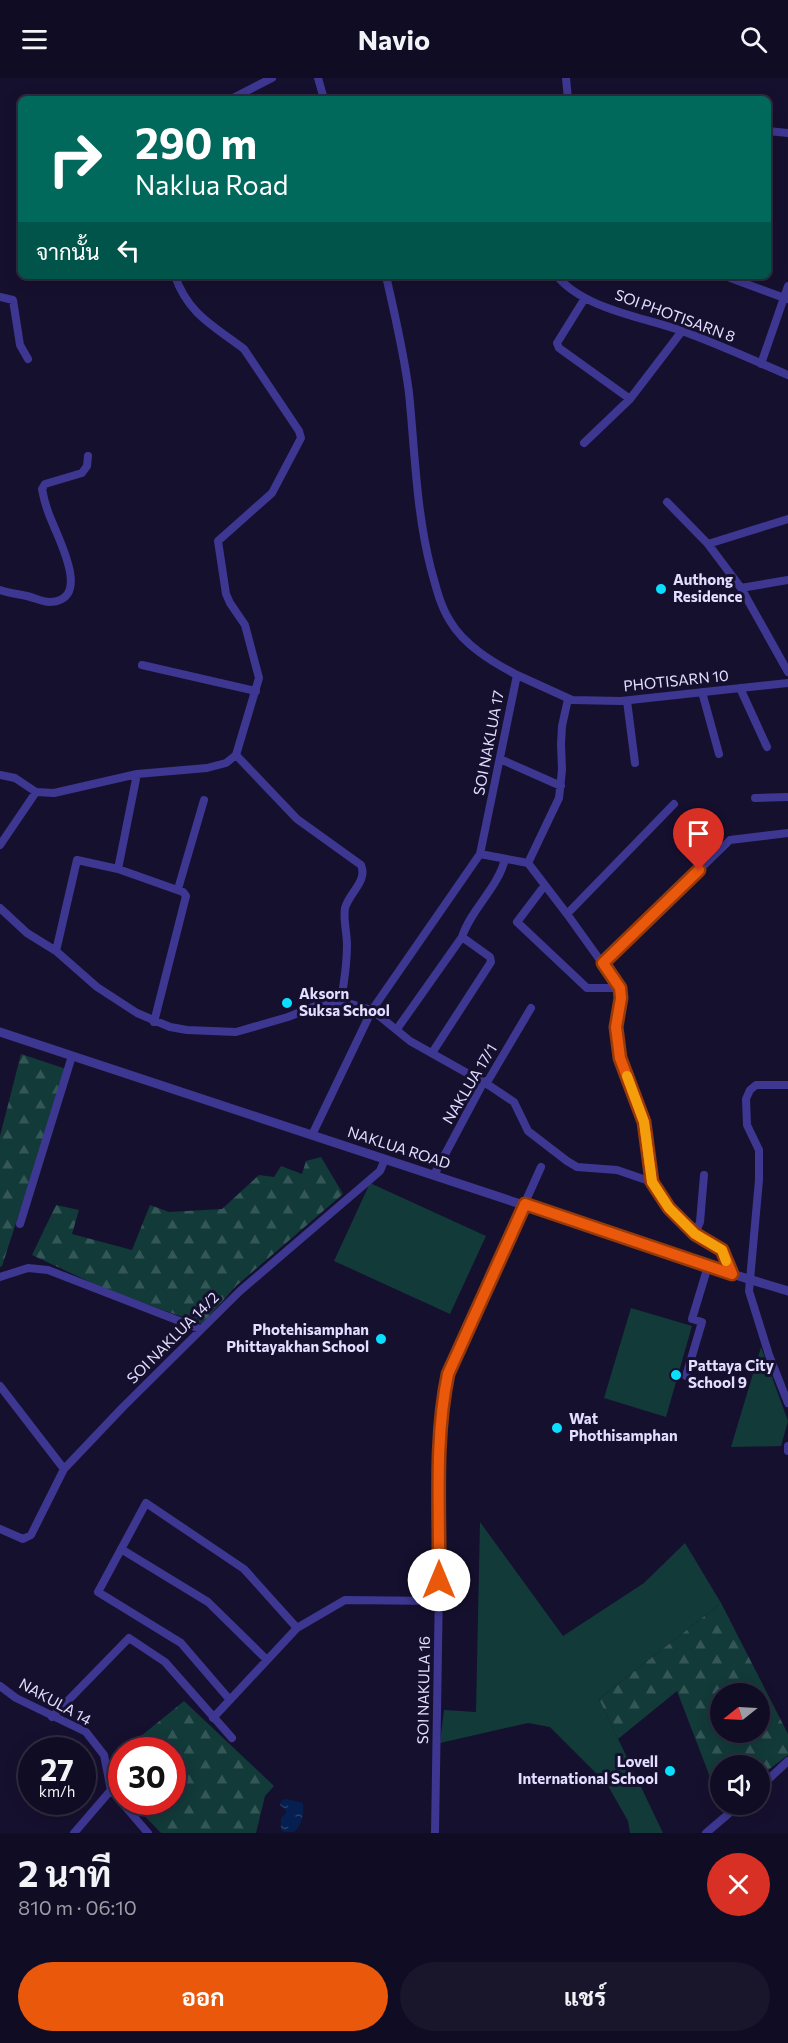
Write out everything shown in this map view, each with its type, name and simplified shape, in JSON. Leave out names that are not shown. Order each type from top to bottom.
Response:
[{"type":"street","points":[[237,96],[272,78]]},
{"type":"street","points":[[318,78],[323,96]]},
{"type":"street","points":[[566,78],[568,96]]},
{"type":"street","points":[[771,131],[788,133]]},
{"type":"street","points":[[0,775],[15,778],[36,792],[54,793],[137,774],[207,768],[226,763],[236,755],[259,678],[245,625],[226,594],[218,542],[272,493],[301,438],[299,431],[250,356],[193,310],[182,294],[176,279]]},
{"type":"street","name":"SOI NAKLUA 17","points":[[312,1135],[372,1010],[480,854],[517,675],[470,644],[451,623],[440,600],[421,525],[407,379],[401,337],[387,279]]},
{"type":"street","name":"SOI PHOTISARN 8","points":[[559,279],[585,298],[682,331],[788,375]]},
{"type":"street","points":[[733,279],[786,298]]},
{"type":"street","points":[[761,364],[786,298],[788,286]]},
{"type":"street","points":[[0,297],[13,300],[20,345],[28,359]]},
{"type":"street","points":[[585,298],[557,343],[559,348],[630,399]]},
{"type":"street","points":[[584,443],[630,399],[682,331]]},
{"type":"street","points":[[0,590],[49,602],[60,600],[67,593],[70,583],[70,567],[49,514],[42,489],[45,484],[82,472],[87,466],[88,456]]},
{"type":"street","points":[[667,502],[708,544],[741,588],[788,672]]},
{"type":"street","points":[[708,544],[788,519]]},
{"type":"street","points":[[741,588],[788,580]]},
{"type":"street","points":[[142,665],[256,692]]},
{"type":"street","points":[[517,675],[537,682],[568,699],[561,744],[559,798],[528,863]]},
{"type":"street","name":"PHOTISARN 10","points":[[568,699],[578,702],[627,701],[788,683]]},
{"type":"street","points":[[740,688],[767,747]]},
{"type":"street","points":[[702,692],[719,754]]},
{"type":"street","points":[[627,701],[635,763]]},
{"type":"street","points":[[236,755],[292,815],[363,869],[362,877],[345,908],[346,970],[341,1001]]},
{"type":"street","points":[[500,759],[561,786]]},
{"type":"street","points":[[118,868],[137,774]]},
{"type":"street","points":[[0,844],[36,792]]},
{"type":"street","points":[[755,798],[788,796]]},
{"type":"street","points":[[178,889],[204,800]]},
{"type":"street","points":[[567,914],[674,804]]},
{"type":"street","points":[[603,963],[730,840],[788,833]]},
{"type":"street","points":[[480,854],[528,863],[620,988],[621,998],[616,1027],[620,1058],[644,1122],[652,1182],[669,1208],[695,1234],[722,1250],[732,1274]]},
{"type":"street","points":[[398,1029],[462,937],[505,859]]},
{"type":"street","points":[[56,951],[77,860],[118,868],[183,892],[186,896],[154,1022]]},
{"type":"street","points":[[545,885],[517,922],[587,988],[620,988]]},
{"type":"street","points":[[0,908],[27,933],[56,951],[97,987],[154,1022],[187,1030],[236,1032],[288,1017],[318,1005],[341,1001],[372,1010],[410,1041],[514,1102],[528,1131],[567,1161],[577,1167],[617,1170],[652,1182]]},
{"type":"street","points":[[432,1053],[491,962],[490,957],[462,937]]},
{"type":"street","name":"NAKLUA 17/1","points":[[434,1175],[483,1083],[489,1079],[531,1008]]},
{"type":"street","name":"NAKLUA ROAD","points":[[0,1032],[788,1291]]},
{"type":"street","points":[[20,1224],[72,1056]]},
{"type":"street","points":[[788,1085],[756,1085],[750,1090],[746,1099],[747,1125],[759,1150],[759,1180],[749,1291],[765,1344],[788,1403]]},
{"type":"street","name":"SOI NAKLUA 14/2","points":[[0,1528],[23,1539],[31,1535],[64,1469],[240,1291],[380,1171],[385,1159]]},
{"type":"street","name":"SOI NAKULA 16","points":[[435,1833],[442,1402],[448,1374],[541,1167]]},
{"type":"street","points":[[695,1234],[700,1222],[704,1175]]},
{"type":"street","points":[[686,1376],[702,1322],[692,1319],[708,1266]]},
{"type":"street","points":[[0,1277],[28,1268],[41,1269],[63,1275],[201,1329]]},
{"type":"street","points":[[0,1386],[64,1469]]},
{"type":"street","points":[[788,1446],[788,1451]]},
{"type":"street","points":[[230,1700],[181,1643],[98,1592],[146,1503],[244,1569],[297,1628]]},
{"type":"street","points":[[121,1549],[208,1602],[267,1660]]},
{"type":"street","points":[[213,1718],[297,1628],[345,1600],[439,1601]]},
{"type":"street","points":[[52,1717],[129,1638],[165,1662],[232,1738]]},
{"type":"street","name":"NAKULA 14","points":[[0,1686],[16,1698],[86,1732],[104,1755],[108,1775]]},
{"type":"street","points":[[770,1778],[788,1761]]},
{"type":"street","points":[[74,1833],[108,1793]]},
{"type":"street","name":"NAKULA 14","points":[[133,1815],[148,1833]]},
{"type":"street","points":[[706,1833],[727,1815]]},
{"type":"green space","points":[[21,1054],[66,1069],[0,1267],[0,1136]]},
{"type":"green space","points":[[321,1157],[343,1194],[236,1286],[202,1324],[105,1289],[32,1255],[56,1205],[79,1210],[72,1234],[132,1250],[150,1205],[169,1212],[222,1209],[259,1175],[274,1177],[281,1166],[302,1174],[306,1161]]},
{"type":"green space","points":[[370,1183],[486,1236],[450,1314],[334,1261]]},
{"type":"green space","points":[[631,1308],[692,1326],[666,1417],[604,1398]]},
{"type":"green space","points":[[761,1347],[788,1421],[781,1446],[731,1447]]},
{"type":"green space","points":[[480,1522],[563,1636],[644,1583],[685,1543],[721,1603],[599,1699],[663,1833],[630,1833],[628,1821],[607,1784],[550,1727],[528,1723],[440,1743],[444,1710],[476,1712]]},
{"type":"green space","points":[[721,1603],[762,1683],[710,1683],[710,1743],[770,1743],[770,1699],[788,1734],[788,1755],[770,1769],[770,1755],[710,1755],[710,1777],[677,1691],[618,1739],[599,1699]]},
{"type":"green space","points":[[184,1701],[274,1786],[265,1796],[256,1833],[161,1833],[144,1815],[186,1815],[186,1737],[140,1737]]},
{"type":"water","points":[[286,1799],[303,1803],[302,1819],[294,1832],[281,1830],[281,1818],[286,1810],[280,1805],[281,1801]]},
{"type":"slow traffic","points":[[627,1076],[644,1122],[652,1182],[669,1208],[695,1234],[722,1250],[726,1261]]},
{"type":"place","name":"Authong Residence","points":[[661,589]]},
{"type":"place","name":"Aksorn Suksa School","points":[[287,1003]]},
{"type":"place","name":"Photehisamphan Phittayakhan School","points":[[381,1339]]},
{"type":"place","name":"Pattaya City School 9","points":[[676,1375]]},
{"type":"place","name":"Wat Phothisamphan","points":[[557,1428]]},
{"type":"place","name":"Lovell International School","points":[[670,1771]]},
{"type":"route","points":[[439,1580],[440,1431],[442,1402],[448,1374],[525,1204],[732,1274],[722,1250],[695,1234],[669,1208],[652,1182],[644,1122],[620,1058],[616,1027],[621,998],[620,988],[603,963],[699,870]]}]
